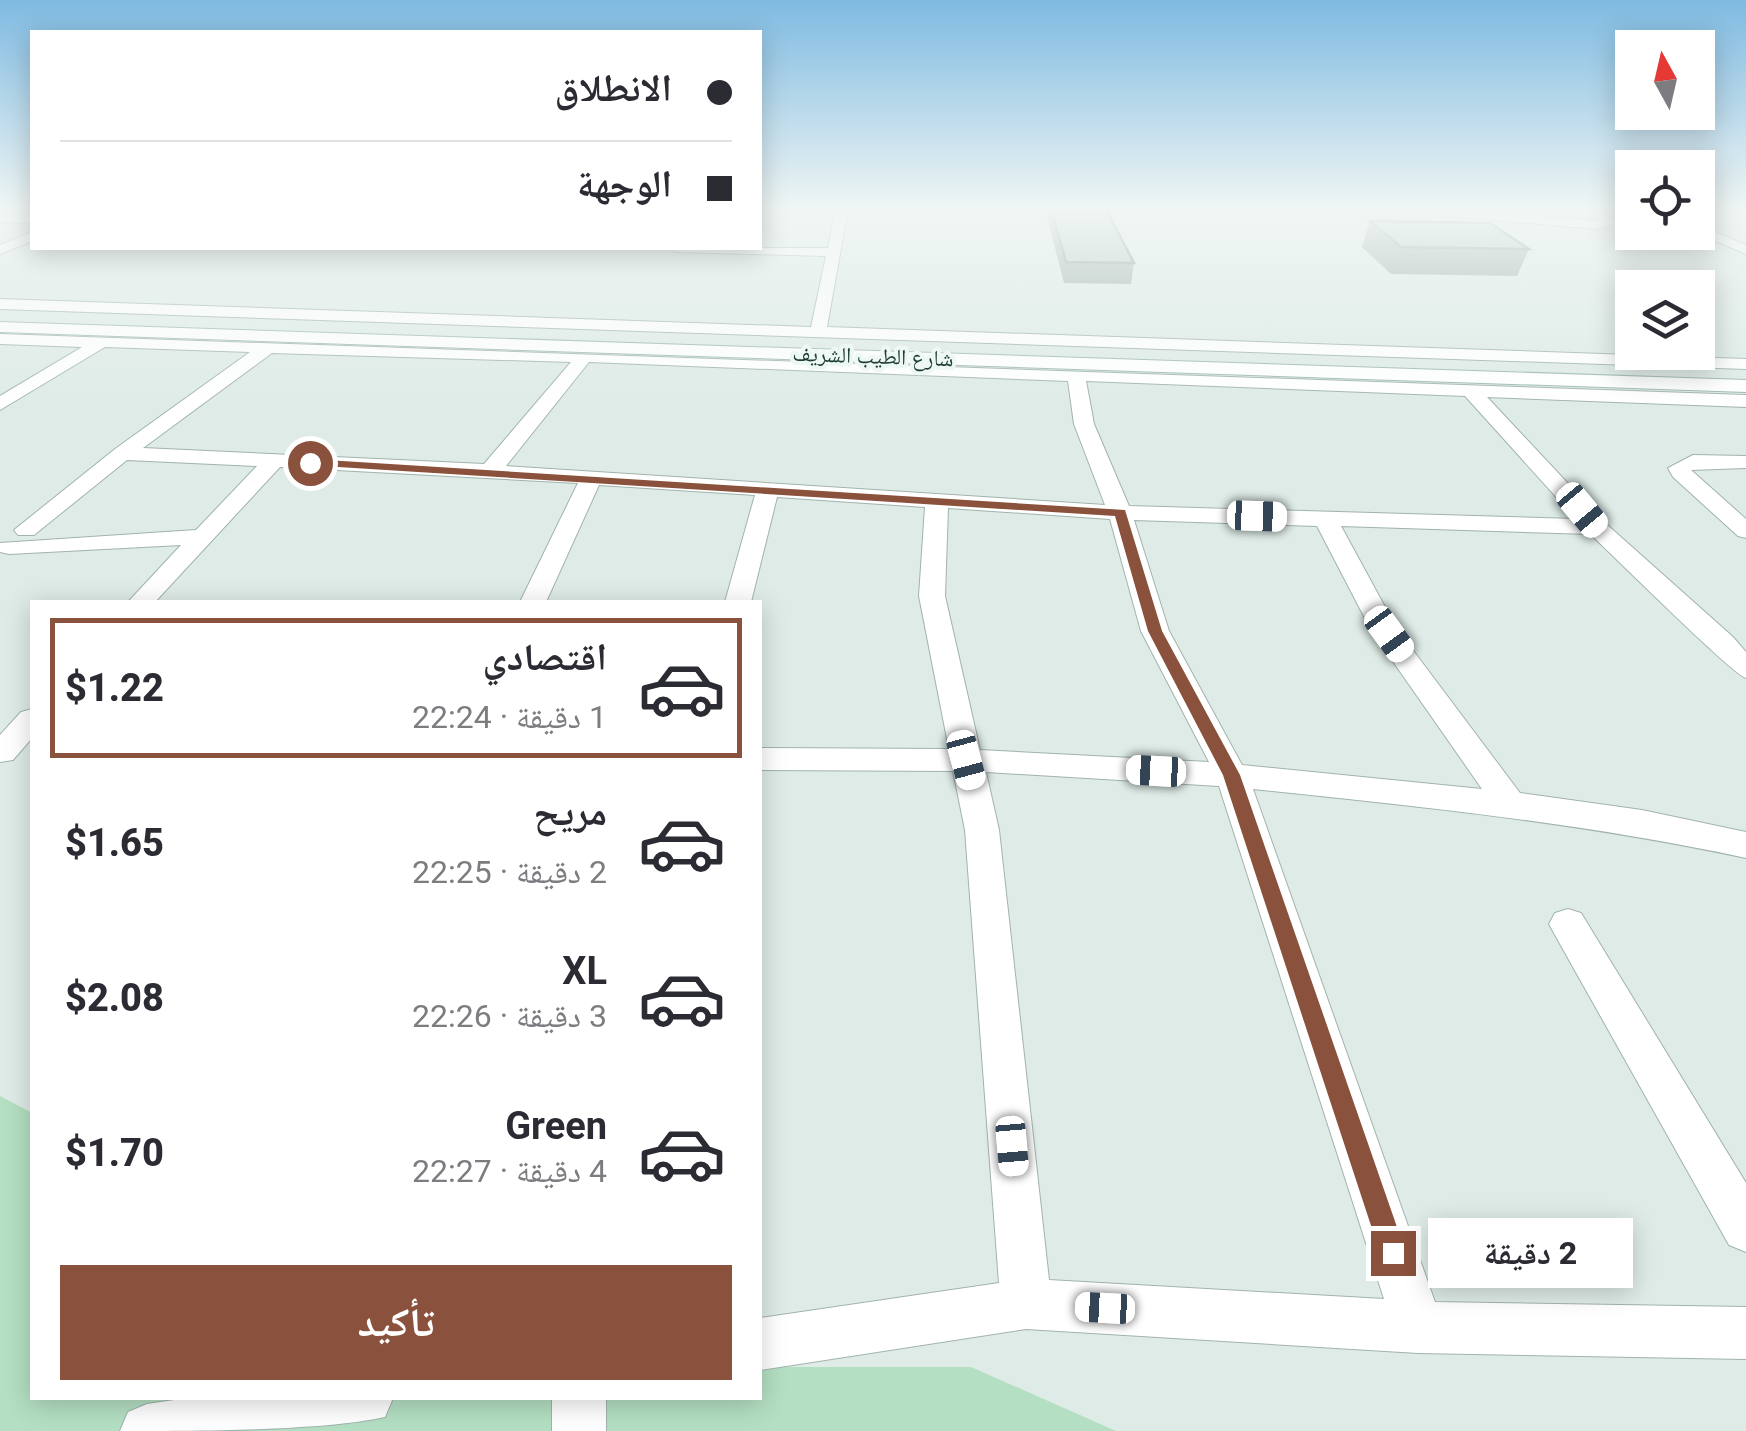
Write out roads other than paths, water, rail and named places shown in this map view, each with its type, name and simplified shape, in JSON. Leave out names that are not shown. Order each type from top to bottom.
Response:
[{"type":"street","points":[[818,331],[828,276]]},
{"type":"street","points":[[0,304],[1746,364]]},
{"type":"street","name":"شارع الطيب الشريف","points":[[0,315],[1746,374]]},
{"type":"street","name":"شارع الطيب الشريف","points":[[0,327],[1746,386]]},
{"type":"street","points":[[0,340],[584,356],[1746,401]]},
{"type":"street","points":[[0,404],[100,343]]},
{"type":"street","points":[[9,541],[266,348]]},
{"type":"street","points":[[490,471],[584,356]]},
{"type":"street","points":[[1076,375],[1084,424],[1120,512],[1155,631],[1232,775],[1418,1327]]},
{"type":"street","points":[[1471,390],[1596,527],[1722,642],[1746,670]]},
{"type":"street","points":[[122,453],[490,471],[1120,512],[1596,527]]},
{"type":"street","points":[[143,600],[274,461]]},
{"type":"street","points":[[1746,462],[1693,461],[1679,468],[1684,477],[1746,531]]},
{"type":"street","points":[[534,600],[591,478]]},
{"type":"street","points":[[739,600],[768,489]]},
{"type":"street","points":[[937,501],[932,596],[982,830],[1026,1304]]},
{"type":"street","points":[[1325,518],[1337,549],[1369,605],[1510,804]]},
{"type":"street","points":[[9,541],[203,536]]},
{"type":"street","points":[[11,752],[30,722]]},
{"type":"street","points":[[762,759],[966,760],[1232,775],[1510,804],[1746,845]]},
{"type":"street","points":[[1568,924],[1746,1228]]},
{"type":"street","points":[[762,1344],[1026,1304],[1418,1327],[1746,1334]]},
{"type":"street","points":[[146,1431],[353,1400]]},
{"type":"street","points":[[578,1400],[578,1431]]}]
